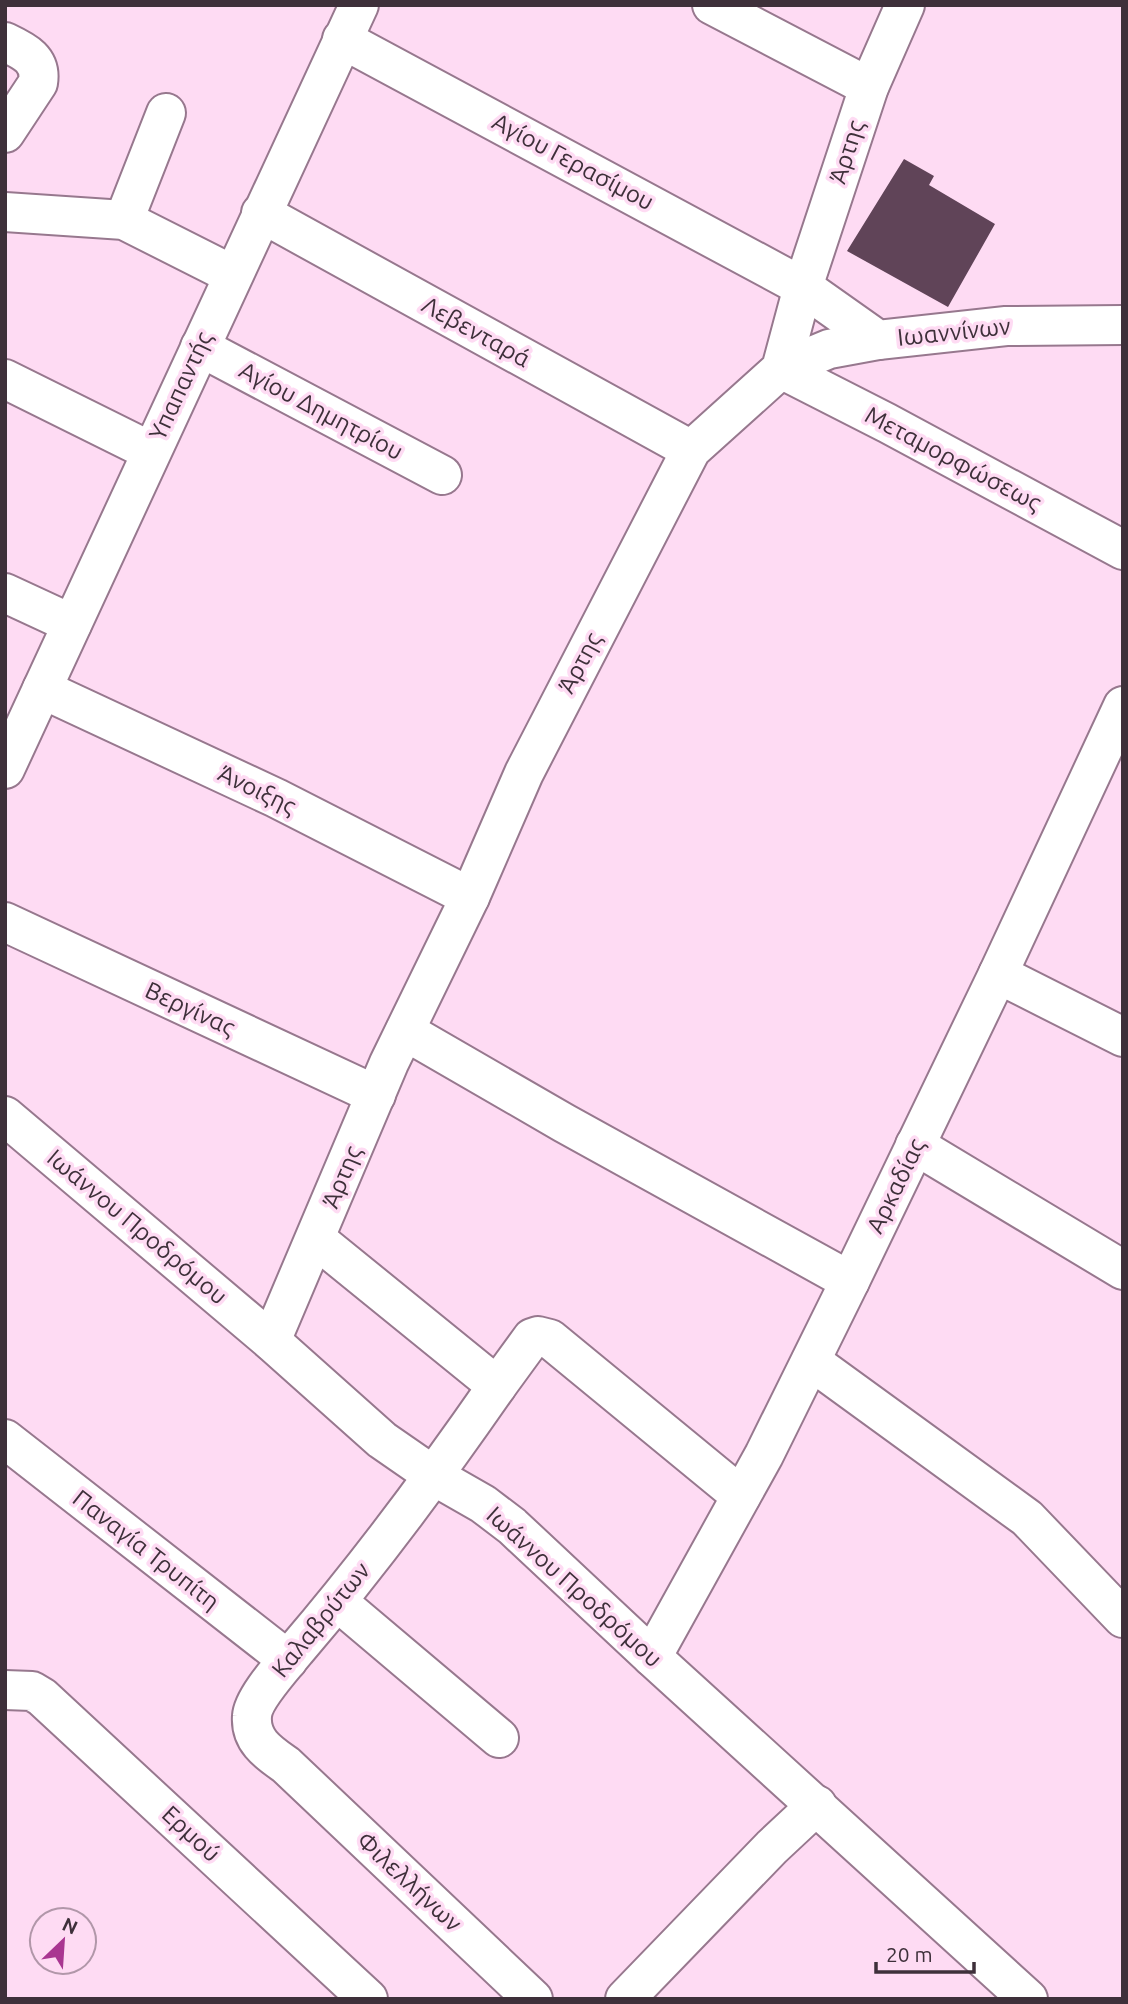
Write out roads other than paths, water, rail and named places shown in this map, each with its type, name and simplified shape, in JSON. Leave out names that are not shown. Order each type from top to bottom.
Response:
[{"type":"street","name":"Υπαπαντής","points":[[5,769],[150,451],[359,5]]},
{"type":"street","points":[[712,5],[869,86]]},
{"type":"street","name":"Άρτης","points":[[271,1341],[376,1095],[470,897],[524,773],[691,450],[781,369],[803,286],[869,86],[905,5]]},
{"type":"street","name":"Αγίου Γερασίμου","points":[[342,39],[803,286]]},
{"type":"street","points":[[5,42],[33,57],[39,74],[38,83],[5,133]]},
{"type":"street","points":[[124,220],[166,113]]},
{"type":"street","points":[[5,212],[124,220],[233,275]]},
{"type":"street","name":"Λεβενταρά","points":[[261,213],[691,450]]},
{"type":"street","name":"Ιωαννίνων","points":[[803,286],[878,340],[1006,326],[1123,325]]},
{"type":"street","points":[[781,369],[829,349],[878,340]]},
{"type":"street","name":"Αγίου Δημητρίου","points":[[200,347],[442,475]]},
{"type":"street","name":"Μεταμορφώσεως","points":[[781,369],[1123,550]]},
{"type":"street","points":[[5,379],[150,451]]},
{"type":"street","points":[[5,593],[72,624]]},
{"type":"street","name":"Άνοιξης","points":[[42,689],[276,798],[470,897]]},
{"type":"street","name":"Αρκαδίας","points":[[652,1657],[811,1362],[1122,709]]},
{"type":"street","name":"Βεργίνας","points":[[5,922],[376,1095]]},
{"type":"street","points":[[998,974],[1123,1037]]},
{"type":"street","points":[[405,1031],[850,1281]]},
{"type":"street","name":"Ιωάννου Προδρόμου","points":[[5,1116],[271,1341],[382,1440],[434,1476],[483,1504],[512,1527],[1028,1999]]},
{"type":"street","points":[[915,1145],[1123,1270]]},
{"type":"street","points":[[316,1239],[497,1386]]},
{"type":"street","name":"Καλαβρύτων","points":[[286,1765],[262,1747],[253,1732],[252,1714],[260,1698],[288,1660],[338,1602],[434,1476],[532,1338],[544,1336],[741,1496]]},
{"type":"street","points":[[811,1362],[1027,1518],[1123,1618]]},
{"type":"street","name":"Παναγία Τρυπίτη","points":[[5,1439],[288,1660]]},
{"type":"street","points":[[338,1602],[499,1738]]},
{"type":"street","name":"Ερμού","points":[[5,1690],[32,1690],[43,1697],[368,1999]]},
{"type":"street","name":"Φιλελλήνων","points":[[286,1765],[533,1999]]},
{"type":"street","points":[[625,1999],[772,1847],[817,1805]]}]
